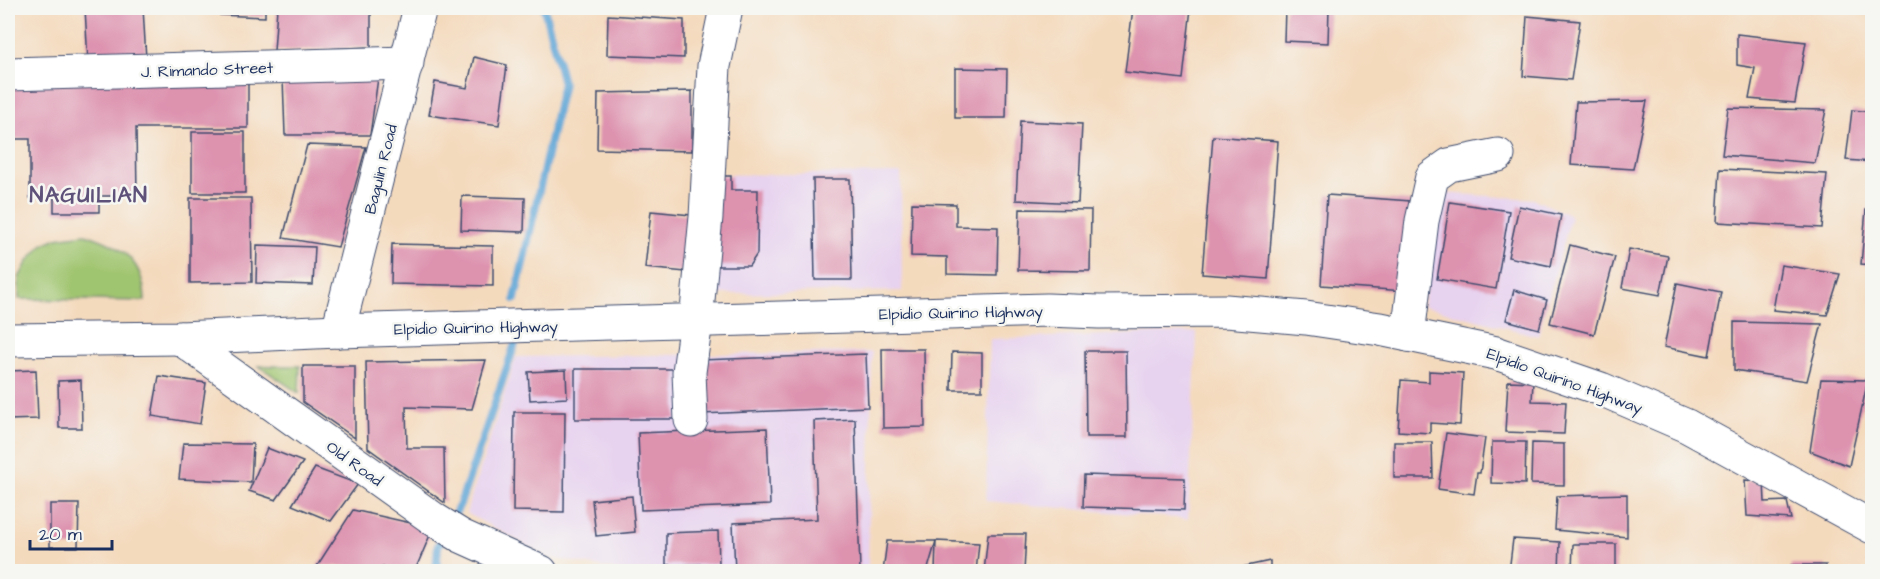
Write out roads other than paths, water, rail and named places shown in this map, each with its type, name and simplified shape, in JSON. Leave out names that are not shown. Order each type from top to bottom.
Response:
[{"type":"main road","name":"Bagulin Road","points":[[339,331],[420,8]]},
{"type":"main road","points":[[691,420],[689,372],[706,217],[714,66],[726,8]]},
{"type":"main road","name":"J. Rimando Street","points":[[8,74],[407,63]]},
{"type":"main road","points":[[1408,335],[1422,221],[1432,177],[1449,165],[1498,155]]},
{"type":"main road","name":"Elpidio Quirino Highway","points":[[8,340],[180,338],[339,331],[1047,310],[1226,311],[1306,318],[1496,353],[1601,389],[1687,426],[1872,527]]},
{"type":"main road","name":"Old Road","points":[[180,338],[448,528],[541,572]]},
{"type":"waterway","points":[[515,299],[563,83],[544,8]]},
{"type":"waterway","points":[[451,521],[460,504],[515,344]]},
{"type":"waterway","points":[[436,572],[438,546],[445,532]]},
{"type":"district","name":"NAGUILIAN","points":[[89,194]]}]
